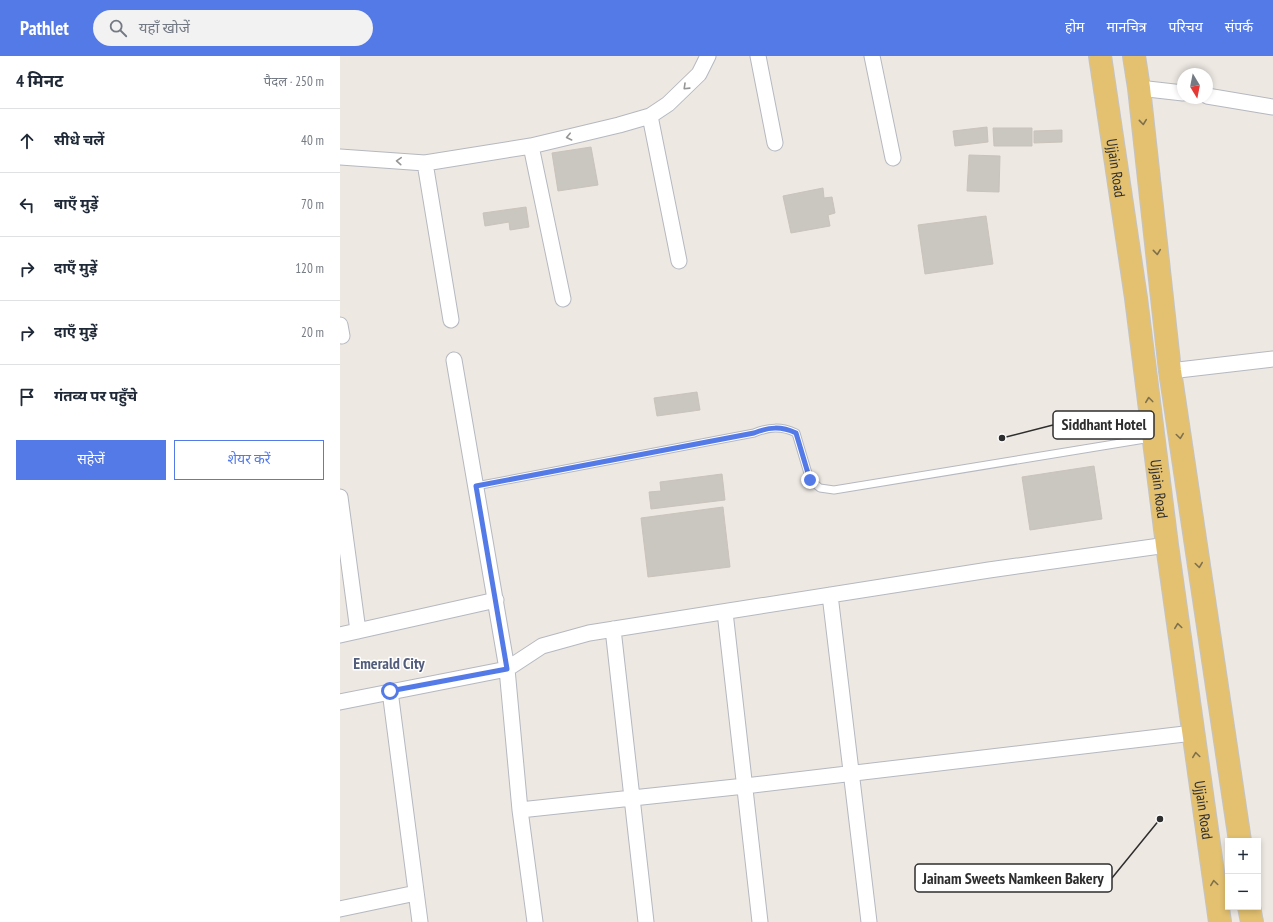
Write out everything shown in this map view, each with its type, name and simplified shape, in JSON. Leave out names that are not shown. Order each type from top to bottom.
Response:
[{"type":"main road","name":"Ujjain Road","points":[[1100,56],[1132,264],[1167,545],[1220,922]]},
{"type":"main road","name":"Ujjain Road","points":[[1134,56],[1139,88],[1170,371],[1240,838]]},
{"type":"main road","points":[[1250,910],[1252,922]]},
{"type":"street","points":[[340,157],[425,163],[531,146],[619,125],[650,116],[668,104],[699,74],[708,56]]},
{"type":"street","points":[[758,56],[775,143]]},
{"type":"street","points":[[872,56],[893,158]]},
{"type":"street","points":[[1139,88],[1177,92]]},
{"type":"street","points":[[1213,97],[1273,107]]},
{"type":"street","points":[[650,116],[679,261]]},
{"type":"street","points":[[531,146],[563,299]]},
{"type":"street","points":[[425,163],[451,320]]},
{"type":"street","points":[[1170,371],[1273,359]]},
{"type":"street","points":[[454,360],[507,669],[520,810],[535,922]]},
{"type":"street","points":[[340,497],[358,631]]},
{"type":"street","points":[[340,702],[507,669],[542,646],[589,633],[989,570],[1167,545]]},
{"type":"street","points":[[830,595],[869,922]]},
{"type":"street","points":[[340,635],[496,600]]},
{"type":"street","points":[[725,612],[760,922]]},
{"type":"street","points":[[613,629],[646,922]]},
{"type":"street","points":[[390,691],[420,922]]},
{"type":"street","points":[[520,810],[745,786],[1193,733]]},
{"type":"street","points":[[340,909],[416,893]]},
{"type":"lane","points":[[476,486],[754,433],[766,428],[784,428],[796,433],[810,480],[820,488],[834,490],[1154,438]]},
{"type":"building","points":[[987,127],[988,142],[955,146],[953,131]]},
{"type":"building","points":[[993,128],[1032,128],[1032,146],[994,146]]},
{"type":"building","points":[[1062,130],[1062,142],[1034,143],[1034,131]]},
{"type":"building","points":[[591,147],[598,185],[558,191],[552,153]]},
{"type":"building","points":[[969,155],[1000,156],[999,192],[967,191]]},
{"type":"building","points":[[823,188],[824,198],[832,197],[835,213],[828,215],[830,226],[791,233],[783,196]]},
{"type":"building","points":[[526,207],[529,227],[510,230],[509,222],[485,226],[483,213]]},
{"type":"building","points":[[986,216],[993,264],[925,274],[918,225]]},
{"type":"building","points":[[697,392],[700,410],[657,416],[654,398]]},
{"type":"building","points":[[1094,466],[1102,519],[1030,530],[1022,477]]},
{"type":"building","points":[[722,474],[725,500],[651,509],[649,492],[661,491],[660,482]]},
{"type":"building","points":[[723,507],[730,567],[648,577],[641,518]]},
{"type":"place","name":"Siddhant Hotel","points":[[1002,438]]},
{"type":"place","name":"Jainam Sweets Namkeen Bakery","points":[[1160,819]]},
{"type":"district","name":"Emerald City","points":[[389,663]]},
{"type":"route","points":[[390,691],[507,669],[476,486],[754,433],[766,428],[784,428],[796,433],[810,480]]}]
